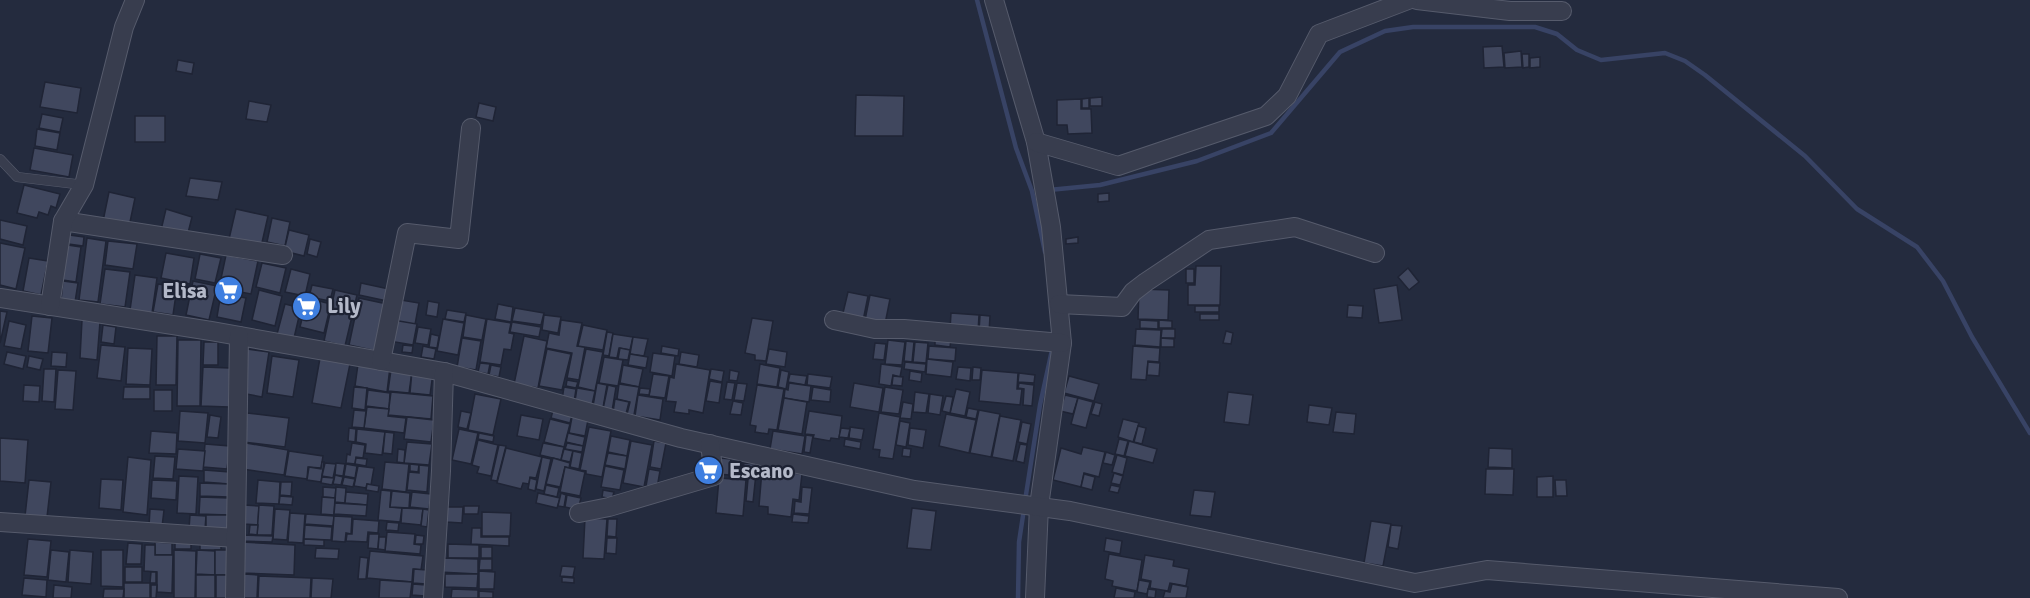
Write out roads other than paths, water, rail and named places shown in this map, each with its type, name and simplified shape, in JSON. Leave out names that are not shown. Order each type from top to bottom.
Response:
[{"type":"street","points":[[50,306],[63,221],[84,184],[124,27],[135,0]]},
{"type":"street","points":[[994,0],[1036,142],[1051,227],[1062,343],[1039,506],[1035,598]]},
{"type":"street","points":[[1036,142],[1118,166],[1266,116],[1287,96],[1319,34],[1408,0]]},
{"type":"street","points":[[1417,0],[1510,12],[1562,11]]},
{"type":"street","points":[[381,361],[407,233],[459,239],[471,128]]},
{"type":"street","points":[[63,221],[283,255]]},
{"type":"street","points":[[1059,304],[1122,307],[1133,292],[1209,240],[1295,227],[1375,254]]},
{"type":"street","points":[[0,298],[239,336],[444,372],[681,438],[914,490],[1039,506],[1415,583],[1487,570],[1838,598]]},
{"type":"street","points":[[834,320],[875,329],[904,329],[1062,343]]},
{"type":"street","points":[[235,598],[239,336]]},
{"type":"street","points":[[433,598],[441,471],[444,372]]},
{"type":"street","points":[[579,513],[609,507],[714,476],[710,444]]},
{"type":"street","points":[[0,522],[236,538]]},
{"type":"lane","points":[[0,159],[17,177],[84,184]]},
{"type":"waterway","points":[[977,0],[1016,148],[1032,191],[1045,252]]},
{"type":"waterway","points":[[1049,190],[1100,185],[1197,161],[1271,133],[1340,52],[1385,31],[1413,27],[1535,27],[1557,34],[1577,50],[1601,60],[1665,53],[1685,61],[1705,75],[1805,156],[1857,209],[1917,247],[1943,281],[1972,337],[2030,433]]},
{"type":"waterway","points":[[1025,501],[1040,405],[1052,350]]},
{"type":"waterway","points":[[1018,598],[1019,542],[1024,509]]},
{"type":"place","name":"Elisa","points":[[228,291]]},
{"type":"place","name":"Lily","points":[[306,306]]},
{"type":"place","name":"Escano","points":[[708,471]]}]
